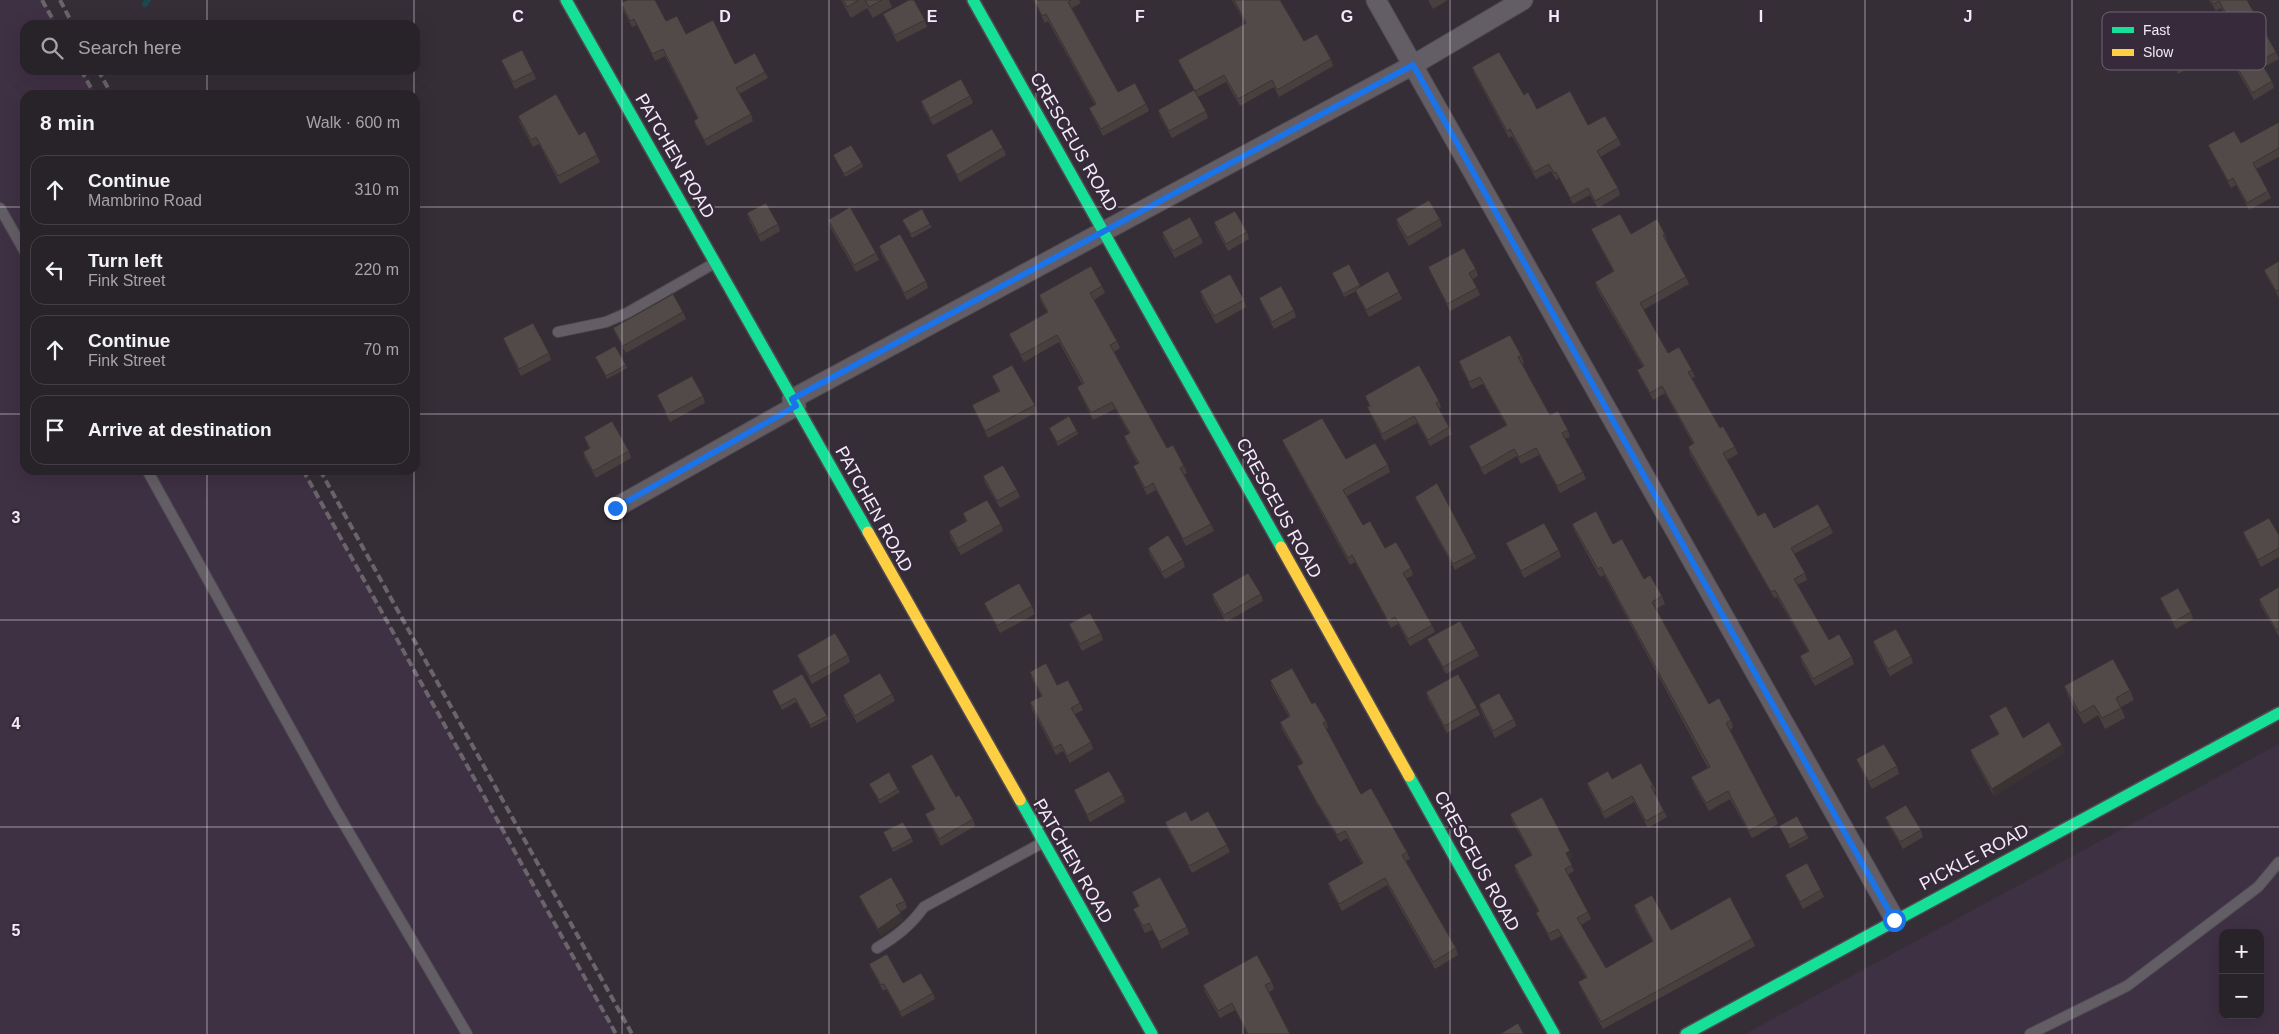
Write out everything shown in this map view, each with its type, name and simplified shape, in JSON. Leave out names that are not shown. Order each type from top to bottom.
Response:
[{"type":"street","name":"PATCHEN ROAD","points":[[566,0],[1042,843],[1152,1034]]},
{"type":"street","name":"CRESCEUS ROAD","points":[[973,0],[1554,1034]]},
{"type":"street","points":[[1376,0],[1894,920]]},
{"type":"street","points":[[615,508],[794,402],[1104,231],[1413,65],[1523,0]]},
{"type":"street","name":"PICKLE ROAD","points":[[1686,1034],[1894,920],[2279,714]]},
{"type":"lane","points":[[0,208],[20,243]]},
{"type":"lane","points":[[558,332],[606,322],[628,313],[715,263]]},
{"type":"lane","points":[[150,475],[334,807],[467,1034]]},
{"type":"lane","points":[[877,948],[898,936],[912,924],[924,907],[1042,843]]},
{"type":"lane","points":[[2030,1034],[2127,986],[2258,887],[2279,862]]},
{"type":"shaded area","points":[[0,0],[44,0],[55,20],[20,20],[20,75],[86,75],[93,90],[20,90],[20,475],[307,475],[617,1034],[0,1034]]},
{"type":"shaded area","points":[[2279,744],[2279,1034],[1745,1034]]},
{"type":"building","points":[[627,0],[655,0],[666,21],[677,16],[686,34],[713,20],[735,64],[755,53],[765,72],[736,88],[751,114],[704,140],[694,121],[698,118],[663,49],[652,54],[634,19],[630,21],[621,3]]},
{"type":"building","points":[[843,0],[859,0],[847,7]]},
{"type":"building","points":[[865,0],[882,0],[869,7]]},
{"type":"building","points":[[909,0],[914,0],[925,20],[895,35],[883,14]]},
{"type":"building","points":[[1034,0],[1071,0],[1068,2],[1118,92],[1135,83],[1146,104],[1101,129],[1089,108],[1096,104],[1046,14],[1042,16]]},
{"type":"building","points":[[1234,0],[1280,0],[1304,41],[1317,34],[1331,59],[1277,90],[1272,80],[1238,99],[1224,75],[1195,91],[1178,60],[1246,23]]},
{"type":"building","points":[[2211,0],[2247,0],[2254,12],[2225,12],[2219,1],[2213,4]]},
{"type":"building","points":[[2266,34],[2276,52],[2266,58]]},
{"type":"building","points":[[522,50],[533,72],[513,82],[501,60]]},
{"type":"building","points":[[1499,52],[1524,95],[1528,92],[1537,109],[1570,91],[1588,125],[1605,116],[1618,138],[1597,151],[1618,188],[1595,201],[1588,188],[1570,198],[1556,172],[1554,173],[1549,164],[1534,172],[1510,129],[1507,131],[1472,67]]},
{"type":"building","points":[[2239,70],[2265,70],[2272,81],[2252,93]]},
{"type":"building","points":[[961,79],[970,96],[930,118],[921,101]]},
{"type":"building","points":[[1194,90],[1206,111],[1169,131],[1158,110]]},
{"type":"building","points":[[556,94],[579,135],[585,131],[597,155],[558,176],[536,137],[531,140],[518,116]]},
{"type":"building","points":[[2279,122],[2279,148],[2253,163],[2268,191],[2247,203],[2233,178],[2228,181],[2208,145],[2234,131],[2241,143]]},
{"type":"building","points":[[992,129],[1003,148],[957,175],[946,155]]},
{"type":"building","points":[[851,145],[862,163],[844,174],[833,155]]},
{"type":"building","points":[[1429,200],[1440,219],[1407,238],[1396,219]]},
{"type":"building","points":[[766,203],[778,224],[759,235],[747,213]]},
{"type":"building","points":[[850,207],[876,253],[854,265],[828,220]]},
{"type":"building","points":[[922,209],[930,224],[911,234],[902,220]]},
{"type":"building","points":[[1235,211],[1247,232],[1226,244],[1214,222]]},
{"type":"building","points":[[1620,214],[1631,234],[1657,219],[1665,234],[1663,235],[1686,277],[1640,303],[1668,353],[1679,347],[1692,370],[1688,372],[1720,428],[1723,426],[1735,447],[1723,453],[1758,516],[1765,512],[1774,528],[1818,504],[1830,526],[1791,548],[1805,573],[1794,579],[1829,640],[1839,634],[1852,657],[1813,679],[1800,656],[1809,651],[1775,590],[1771,592],[1688,447],[1694,443],[1662,386],[1650,393],[1637,370],[1644,366],[1595,282],[1614,271],[1591,229]]},
{"type":"building","points":[[1190,217],[1200,236],[1173,251],[1162,232]]},
{"type":"building","points":[[900,234],[926,281],[904,293],[879,246]]},
{"type":"building","points":[[1464,248],[1476,269],[1469,273],[1477,288],[1447,304],[1428,267]]},
{"type":"building","points":[[2279,261],[2279,290],[2276,291],[2264,270]]},
{"type":"building","points":[[1349,264],[1360,285],[1343,294],[1332,273]]},
{"type":"building","points":[[1091,266],[1102,286],[1090,293],[1117,341],[1110,345],[1167,448],[1173,445],[1184,466],[1180,468],[1211,524],[1183,539],[1153,483],[1145,488],[1133,466],[1139,463],[1124,436],[1130,433],[1112,402],[1091,413],[1077,387],[1084,383],[1057,335],[1021,355],[1009,334],[1048,312],[1039,295]]},
{"type":"building","points":[[1388,271],[1399,292],[1366,310],[1355,290]]},
{"type":"building","points":[[1230,274],[1244,300],[1214,316],[1200,291]]},
{"type":"building","points":[[1281,286],[1294,310],[1272,322],[1259,298]]},
{"type":"building","points":[[673,294],[683,312],[623,346],[613,328]]},
{"type":"building","points":[[533,323],[549,353],[519,369],[503,338]]},
{"type":"building","points":[[1510,335],[1521,355],[1518,357],[1550,415],[1558,411],[1568,430],[1562,433],[1583,472],[1557,486],[1536,448],[1519,457],[1514,449],[1481,468],[1469,446],[1507,425],[1480,377],[1469,382],[1459,361]]},
{"type":"building","points":[[615,346],[626,365],[606,376],[595,357]]},
{"type":"building","points":[[1012,365],[1035,405],[985,431],[972,405],[1000,391],[992,376]]},
{"type":"building","points":[[1419,365],[1439,401],[1436,403],[1449,427],[1428,440],[1414,416],[1382,434],[1367,407],[1370,406],[1365,396]]},
{"type":"building","points":[[692,376],[703,396],[667,415],[657,395]]},
{"type":"building","points":[[1069,416],[1077,431],[1057,442],[1049,428]]},
{"type":"building","points":[[1322,418],[1346,459],[1375,443],[1388,465],[1343,490],[1363,525],[1370,521],[1385,548],[1396,542],[1411,568],[1403,573],[1432,625],[1408,639],[1395,617],[1388,621],[1352,555],[1348,558],[1282,440]]},
{"type":"building","points":[[612,421],[629,451],[593,471],[583,452],[590,448],[584,437]]},
{"type":"building","points":[[1003,465],[1017,490],[997,501],[983,476]]},
{"type":"building","points":[[1437,483],[1474,553],[1453,564],[1415,497]]},
{"type":"building","points":[[987,500],[1001,524],[958,548],[949,531],[967,521],[963,513]]},
{"type":"building","points":[[1596,511],[1613,544],[1622,539],[1644,579],[1650,575],[1662,596],[1652,602],[1709,704],[1719,698],[1731,720],[1726,723],[1775,816],[1749,831],[1728,791],[1706,803],[1691,777],[1710,767],[1601,567],[1598,569],[1572,524]]},
{"type":"building","points":[[2269,518],[2279,535],[2279,548],[2258,560],[2243,532]]},
{"type":"building","points":[[1544,523],[1559,550],[1521,571],[1506,543]]},
{"type":"building","points":[[1168,535],[1183,560],[1162,572],[1148,548]]},
{"type":"building","points":[[1248,573],[1261,594],[1224,615],[1212,594]]},
{"type":"building","points":[[1019,583],[1032,606],[997,626],[984,603]]},
{"type":"building","points":[[2279,587],[2279,628],[2276,630],[2259,599]]},
{"type":"building","points":[[2178,588],[2191,612],[2173,622],[2160,598]]},
{"type":"building","points":[[1090,613],[1101,633],[1080,644],[1069,624]]},
{"type":"building","points":[[1460,621],[1476,649],[1443,667],[1427,639]]},
{"type":"building","points":[[1896,629],[1911,656],[1888,669],[1873,641]]},
{"type":"building","points":[[835,633],[848,655],[810,677],[797,655]]},
{"type":"building","points":[[2113,659],[2130,690],[2116,698],[2121,708],[2102,718],[2094,705],[2080,713],[2064,686]]},
{"type":"building","points":[[1046,663],[1057,685],[1068,680],[1080,703],[1071,708],[1091,742],[1067,756],[1061,744],[1054,748],[1030,702],[1042,696],[1030,672]]},
{"type":"building","points":[[1292,668],[1312,704],[1315,702],[1326,721],[1323,723],[1361,794],[1371,788],[1407,852],[1402,855],[1456,948],[1433,962],[1385,878],[1339,904],[1328,883],[1363,863],[1345,831],[1337,835],[1315,799],[1297,766],[1303,763],[1280,722],[1290,716],[1270,680]]},
{"type":"building","points":[[880,673],[892,694],[855,716],[843,695]]},
{"type":"building","points":[[802,674],[827,716],[810,725],[795,698],[780,706],[772,691]]},
{"type":"building","points":[[1458,674],[1477,708],[1444,726],[1426,692]]},
{"type":"building","points":[[1499,693],[1514,719],[1493,731],[1479,704]]},
{"type":"building","points":[[2006,706],[2023,738],[2049,722],[2062,745],[1992,789],[1970,750],[1999,734],[1989,716]]},
{"type":"building","points":[[1884,744],[1897,766],[1869,782],[1856,759]]},
{"type":"building","points":[[932,754],[956,797],[959,795],[973,819],[939,839],[925,814],[935,809],[911,766]]},
{"type":"building","points":[[1641,763],[1664,811],[1646,821],[1632,796],[1603,812],[1587,783],[1608,771],[1612,779]]},
{"type":"building","points":[[1109,771],[1123,795],[1087,815],[1074,790]]},
{"type":"building","points":[[889,772],[898,789],[879,800],[869,784]]},
{"type":"building","points":[[1542,797],[1570,851],[1566,853],[1572,865],[1565,869],[1588,912],[1577,918],[1606,968],[1653,941],[1634,905],[1652,895],[1671,930],[1730,897],[1752,939],[1601,1022],[1578,982],[1587,977],[1558,929],[1548,934],[1536,913],[1539,911],[1514,865],[1532,855],[1510,814]]},
{"type":"building","points":[[1906,805],[1921,830],[1900,842],[1885,817]]},
{"type":"building","points":[[1186,811],[1191,821],[1208,811],[1227,845],[1189,866],[1165,822]]},
{"type":"building","points":[[1797,816],[1807,835],[1789,845],[1779,826]]},
{"type":"building","points":[[903,822],[912,838],[892,849],[883,832]]},
{"type":"building","points":[[1807,863],[1821,890],[1800,902],[1785,875]]},
{"type":"building","points":[[891,877],[905,901],[896,905],[901,913],[878,929],[859,896]]},
{"type":"building","points":[[1160,877],[1187,927],[1159,942],[1149,923],[1143,926],[1133,909],[1139,906],[1132,892]]},
{"type":"building","points":[[887,954],[903,983],[921,973],[933,993],[900,1012],[884,984],[881,985],[869,964]]},
{"type":"building","points":[[1257,955],[1272,982],[1265,985],[1290,1034],[1248,1034],[1232,1003],[1218,1011],[1203,985]]},
{"type":"building","points":[[1518,1023],[1524,1034],[1500,1034]]},
{"type":"waterway","points":[[145,4],[148,0]]},
{"type":"railway","points":[[42,0],[53,20]]},
{"type":"railway","points":[[60,0],[70,20]]},
{"type":"railway","points":[[84,75],[92,90]]},
{"type":"railway","points":[[101,75],[109,90]]},
{"type":"railway","points":[[306,475],[616,1034]]},
{"type":"railway","points":[[323,475],[632,1034]]},
{"type":"traffic: fast","points":[[566,0],[868,532]]},
{"type":"traffic: fast","points":[[973,0],[1281,547]]},
{"type":"traffic: fast","points":[[1686,1034],[2279,713]]},
{"type":"traffic: fast","points":[[1409,776],[1554,1034]]},
{"type":"traffic: fast","points":[[1020,800],[1152,1034]]},
{"type":"traffic: slow","points":[[868,532],[1020,800]]},
{"type":"traffic: slow","points":[[1281,547],[1409,776]]},
{"type":"route","points":[[615,508],[796,406],[792,399],[1413,65],[1894,920]]}]
